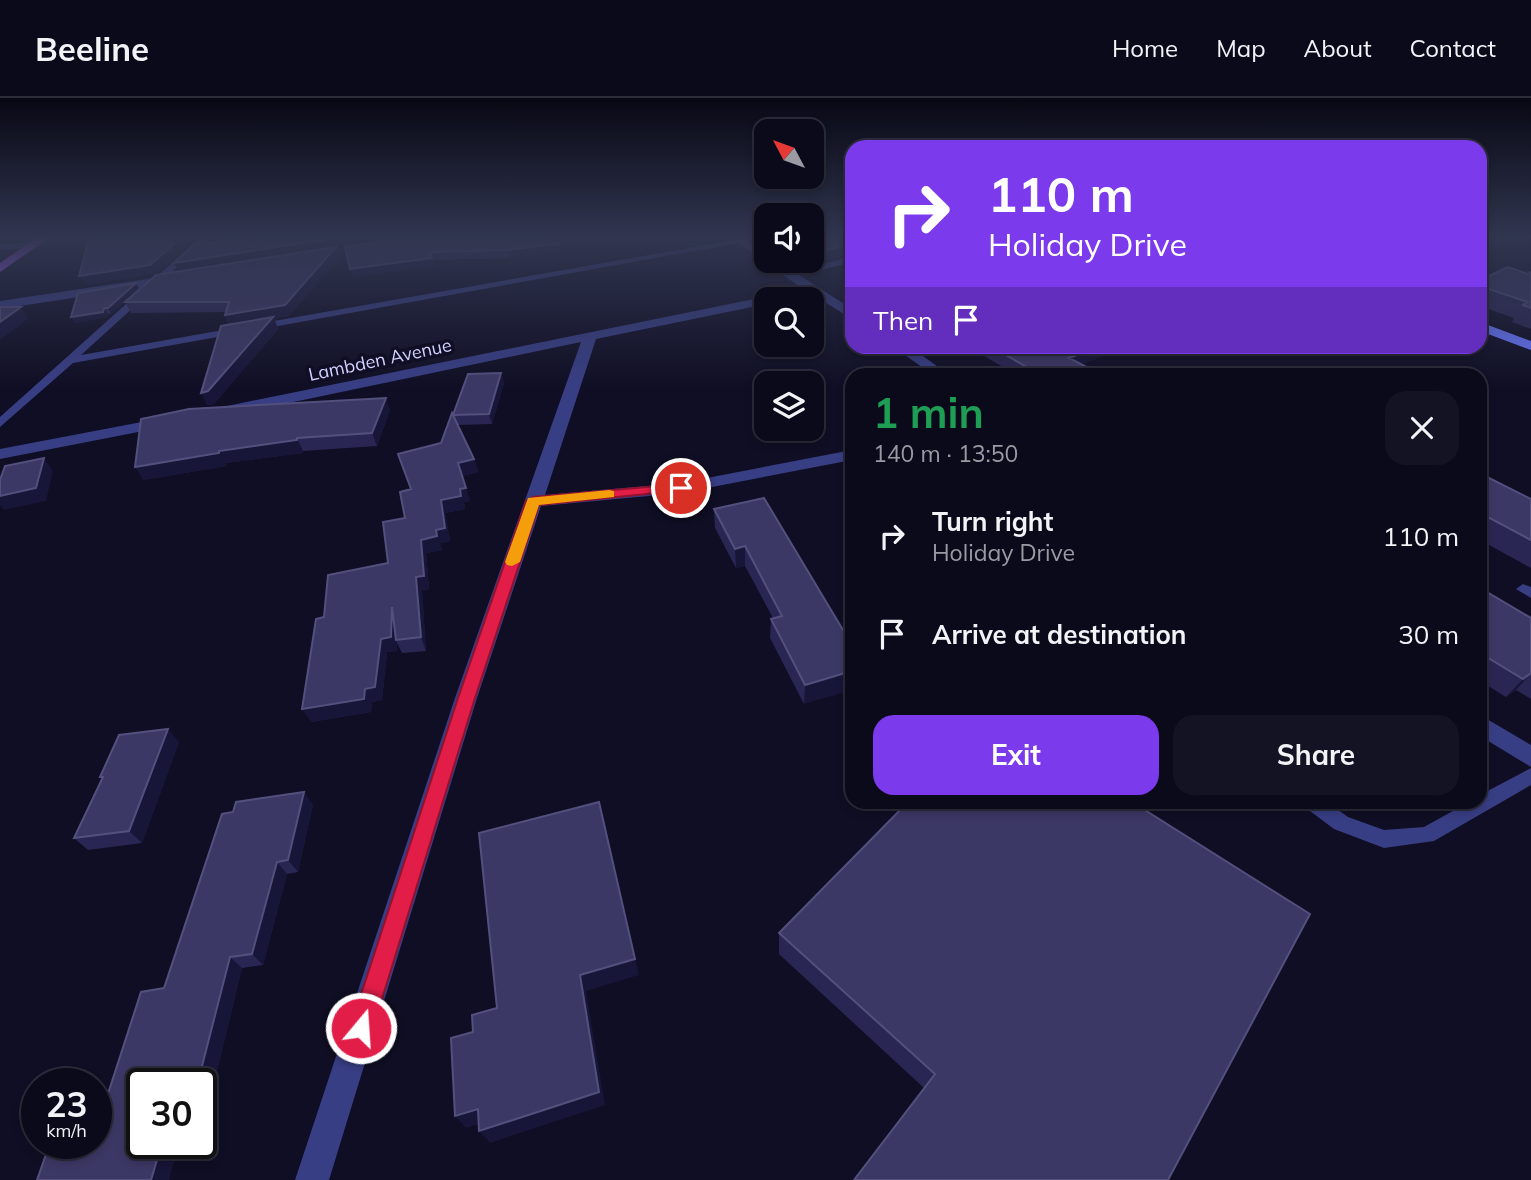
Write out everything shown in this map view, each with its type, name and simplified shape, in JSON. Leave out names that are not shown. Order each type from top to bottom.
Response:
[{"type":"street","points":[[0,306],[123,286]]},
{"type":"street","points":[[824,297],[845,310]]},
{"type":"street","name":"Lambden Avenue","points":[[207,415],[754,303]]},
{"type":"street","points":[[1487,330],[1531,346]]},
{"type":"street","points":[[313,1180],[466,698],[590,337]]},
{"type":"street","points":[[912,354],[932,368]]},
{"type":"street","points":[[0,454],[181,419]]},
{"type":"street","points":[[533,501],[681,488],[845,456]]},
{"type":"street","points":[[1487,729],[1531,757]]},
{"type":"lane","points":[[0,423],[152,286]]},
{"type":"lane","points":[[68,361],[476,286]]},
{"type":"lane","points":[[1487,801],[1531,776]]},
{"type":"lane","points":[[1322,809],[1341,823],[1384,839],[1427,835],[1473,809]]},
{"type":"building","points":[[132,286],[108,308],[104,308],[103,312],[71,317],[78,293]]},
{"type":"building","points":[[143,286],[301,286],[285,305],[225,315],[229,302],[125,302]]},
{"type":"building","points":[[1487,286],[1531,286],[1531,308],[1523,305],[1528,302]]},
{"type":"building","points":[[0,307],[21,307],[0,322]]},
{"type":"building","points":[[273,317],[208,391],[201,393],[221,326]]},
{"type":"building","points":[[1004,354],[1080,354],[1069,358],[1088,368],[1028,368]]},
{"type":"building","points":[[501,373],[489,414],[453,415],[468,374]]},
{"type":"building","points":[[386,398],[372,433],[297,438],[135,467],[141,419],[189,409]]},
{"type":"building","points":[[452,413],[474,459],[458,463],[466,488],[460,489],[461,496],[441,500],[445,528],[436,530],[437,536],[421,540],[424,576],[416,577],[421,637],[396,640],[392,607],[391,637],[381,639],[375,687],[365,689],[364,699],[302,709],[316,619],[324,617],[328,575],[388,563],[383,522],[405,518],[400,492],[411,489],[398,454],[441,443]]},
{"type":"building","points":[[44,458],[36,488],[0,496],[0,480],[5,466]]},
{"type":"building","points":[[1487,477],[1531,499],[1531,540],[1487,517]]},
{"type":"building","points":[[764,498],[845,633],[845,673],[805,685],[771,619],[782,616],[745,546],[735,549],[714,509]]},
{"type":"building","points":[[1487,592],[1531,618],[1531,673],[1523,679],[1487,657]]},
{"type":"building","points":[[168,729],[129,831],[74,838],[103,777],[100,777],[119,735]]},
{"type":"building","points":[[304,792],[288,860],[277,862],[252,954],[230,957],[202,1068],[126,1068],[126,1159],[157,1159],[151,1180],[37,1180],[44,1159],[112,1159],[112,1081],[141,992],[164,988],[222,814],[233,812],[236,802]]},
{"type":"building","points":[[599,802],[635,959],[580,975],[599,1092],[479,1131],[478,1109],[455,1116],[451,1038],[473,1032],[472,1015],[497,1008],[479,833]]},
{"type":"building","points":[[901,809],[1143,809],[1310,914],[1168,1180],[854,1180],[935,1074],[779,933]]},
{"type":"slow traffic","points":[[512,562],[533,501],[609,494]]},
{"type":"route","points":[[361,1028],[466,698],[533,501],[681,488]]}]
